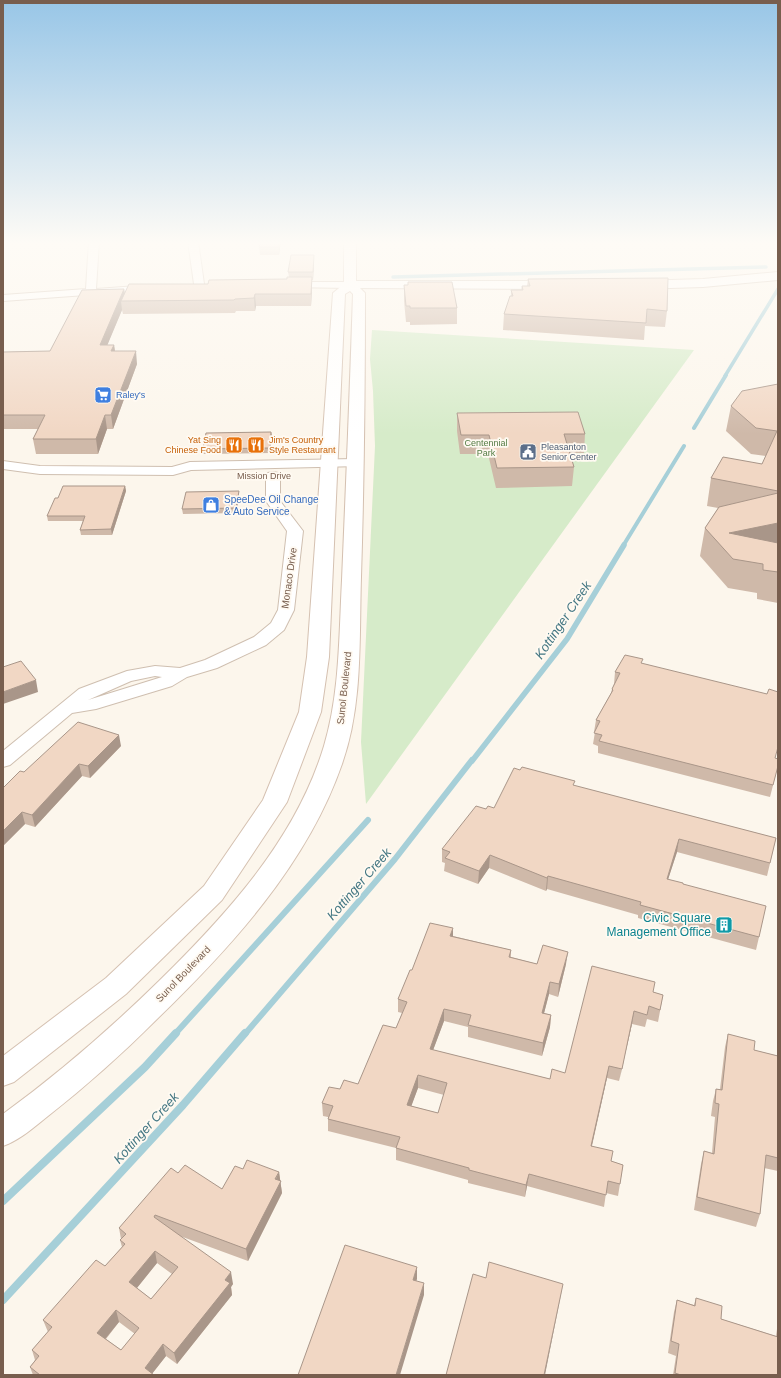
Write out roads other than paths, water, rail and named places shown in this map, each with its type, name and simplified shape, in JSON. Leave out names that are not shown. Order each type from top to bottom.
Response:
[{"type":"main road","points":[[3,1073],[116,986],[213,893],[275,802],[310,712],[318,657],[337,305]]},
{"type":"main road","name":"Sunol Boulevard","points":[[3,1132],[35,1109],[122,1036],[191,968],[239,914],[280,862],[309,814],[331,763],[343,718],[347,668],[356,470],[359,305]]},
{"type":"street","name":"Mission Drive","points":[[3,465],[40,470],[173,471],[190,466],[356,470]]},
{"type":"street","name":"Mission Drive","points":[[173,471],[184,476],[273,476],[328,470]]},
{"type":"street","name":"Monaco Drive","points":[[3,761],[67,708],[90,705],[166,682],[181,673],[212,664],[260,641],[278,626],[286,610],[295,531],[273,501],[273,476]]},
{"type":"waterway","name":"Kottinger Creek","points":[[725,376],[768,305]]},
{"type":"waterway","name":"Kottinger Creek","points":[[694,428],[726,375]]},
{"type":"waterway","name":"Kottinger Creek","points":[[623,546],[684,446]]},
{"type":"waterway","name":"Kottinger Creek","points":[[472,761],[567,639],[624,545]]},
{"type":"waterway","name":"Kottinger Creek","points":[[245,1034],[395,859],[472,760]]},
{"type":"waterway","points":[[175,1034],[368,820]]},
{"type":"waterway","points":[[3,1201],[145,1067],[176,1033]]},
{"type":"waterway","name":"Kottinger Creek","points":[[3,1300],[183,1105],[245,1033]]},
{"type":"place","name":"Raley's","points":[[103,395]]},
{"type":"place","name":"Yat Sing Chinese Food","points":[[234,445]]},
{"type":"place","name":"Jim's Country Style Restaurant","points":[[256,445]]},
{"type":"place","name":"Pleasanton Senior Center","points":[[528,452]]},
{"type":"place","name":"SpeeDee Oil Change & Auto Service","points":[[211,505]]},
{"type":"place","name":"Civic Square Management Office","points":[[724,925]]},
{"type":"park label","name":"Centennial Park","points":[[486,448]]}]
